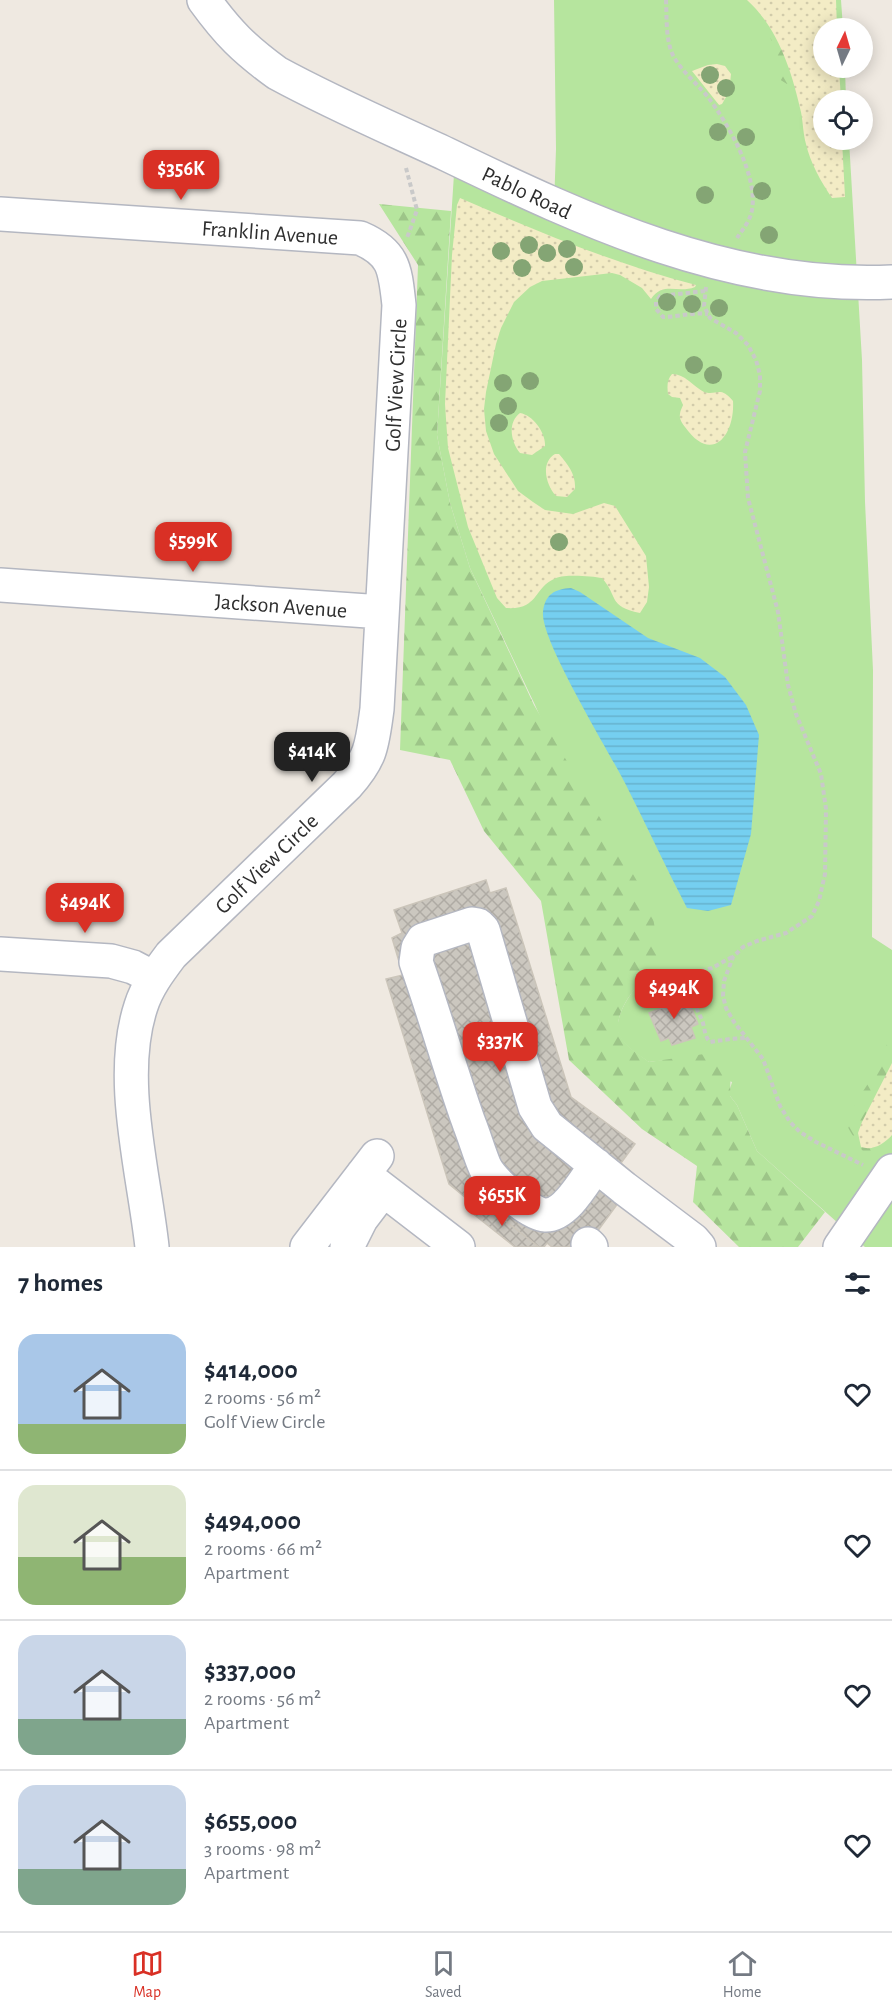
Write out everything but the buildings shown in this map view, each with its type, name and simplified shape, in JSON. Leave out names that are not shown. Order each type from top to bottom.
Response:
[{"type":"street","name":"Pablo Road","points":[[204,0],[226,30],[250,53],[277,73],[554,206],[626,235],[712,277],[756,272],[812,280],[892,282]]},
{"type":"street","name":"Franklin Avenue","points":[[0,214],[360,238]]},
{"type":"street","name":"Golf View Circle","points":[[152,1247],[132,1104],[131,1070],[134,1036],[141,1005],[154,978],[171,955],[347,785],[361,770],[372,747],[377,709],[399,305],[390,259],[377,245],[360,238]]},
{"type":"street","name":"Jackson Avenue","points":[[0,585],[382,612]]},
{"type":"street","points":[[596,1165],[568,1204],[556,1212],[545,1215],[532,1210],[499,1185],[492,1176],[486,1168],[459,1096],[416,962],[418,948],[423,940],[472,924],[478,925],[483,930],[535,1107],[547,1126],[693,1240],[699,1247]]},
{"type":"street","points":[[0,954],[111,961],[154,978]]},
{"type":"street","points":[[307,1247],[374,1173]]},
{"type":"street","points":[[347,1247],[361,1219],[374,1173]]},
{"type":"street","points":[[374,1173],[458,1247]]},
{"type":"street","points":[[840,1247],[889,1175]]},
{"type":"path","points":[[666,0],[667,25],[674,57],[727,123],[747,169],[752,193],[752,209],[747,224],[712,277],[704,306],[710,318],[736,333],[748,345],[756,360],[760,375],[758,401],[745,452],[748,498],[778,612],[788,685],[796,714],[821,774],[826,809],[825,874],[819,901],[812,916],[786,933],[743,947],[733,957],[712,968],[675,979],[677,985],[687,993],[693,1003],[703,1023],[706,1038],[710,1042],[746,1038]]},
{"type":"path","points":[[394,272],[417,210],[397,131]]},
{"type":"path","points":[[708,314],[663,317],[656,309],[656,302],[660,296],[712,277]]},
{"type":"path","points":[[733,957],[724,981],[723,996],[730,1015],[763,1059],[780,1106],[790,1122],[816,1143],[889,1175]]},
{"type":"green space","points":[[554,0],[841,0],[842,18],[813,18],[813,78],[845,78],[846,90],[813,90],[813,150],[850,150],[862,360],[865,502],[873,670],[872,937],[892,950],[892,1247],[865,1247],[757,1151],[737,1105],[730,1096],[732,1082],[667,1060],[649,1062],[631,1049],[620,1037],[618,1024],[623,1007],[634,989],[652,970],[535,705],[470,568],[450,503],[437,435],[454,174],[554,205],[556,149]]},
{"type":"green space","points":[[769,20],[804,81],[787,84],[779,79]]},
{"type":"green space","points":[[379,204],[451,211],[437,435],[450,503],[470,568],[534,705],[651,905],[661,966],[645,977],[624,1005],[618,1024],[621,1038],[649,1062],[711,1053],[719,1054],[731,1064],[730,1096],[737,1105],[757,1151],[825,1212],[798,1247],[739,1247],[693,1202],[697,1166],[642,1129],[569,1060],[541,901],[484,831],[450,760],[400,750],[418,265]]},
{"type":"green space","points":[[892,1041],[892,1154],[874,1159],[862,1150],[846,1122],[881,1064],[888,1042]]},
{"type":"sand","points":[[747,0],[836,0],[837,18],[813,18],[813,78],[840,78],[840,90],[813,90],[813,150],[843,150],[845,197],[832,198],[816,172],[804,136],[801,112],[788,66],[775,37],[758,11]]},
{"type":"sand","points":[[717,64],[725,66],[731,74],[729,92],[719,105],[692,71]]},
{"type":"sand","points":[[460,198],[606,257],[696,285],[689,289],[666,289],[651,299],[642,288],[612,273],[542,281],[530,287],[514,302],[501,328],[486,392],[484,409],[486,431],[494,454],[518,491],[545,510],[573,514],[604,503],[615,506],[646,556],[649,587],[647,602],[640,613],[618,604],[602,578],[572,576],[556,578],[548,582],[525,606],[517,608],[506,608],[497,598],[468,527],[448,448],[445,404],[452,255],[457,205]]},
{"type":"sand","points":[[672,374],[685,378],[704,392],[725,393],[733,401],[730,425],[720,441],[704,444],[695,438],[681,421],[680,412],[683,405],[680,398],[668,394],[668,383]]},
{"type":"sand","points":[[520,413],[534,421],[545,441],[545,446],[532,455],[520,453],[514,444],[512,427]]},
{"type":"sand","points":[[555,454],[559,454],[571,470],[574,479],[575,489],[567,497],[556,496],[547,480],[547,463]]},
{"type":"sand","points":[[892,1063],[892,1135],[878,1146],[861,1147],[858,1133],[862,1122]]},
{"type":"water","points":[[571,588],[648,638],[700,658],[725,677],[746,705],[759,735],[751,834],[731,905],[708,911],[687,908],[626,785],[577,697],[552,646],[543,612],[546,601],[552,594]]}]
